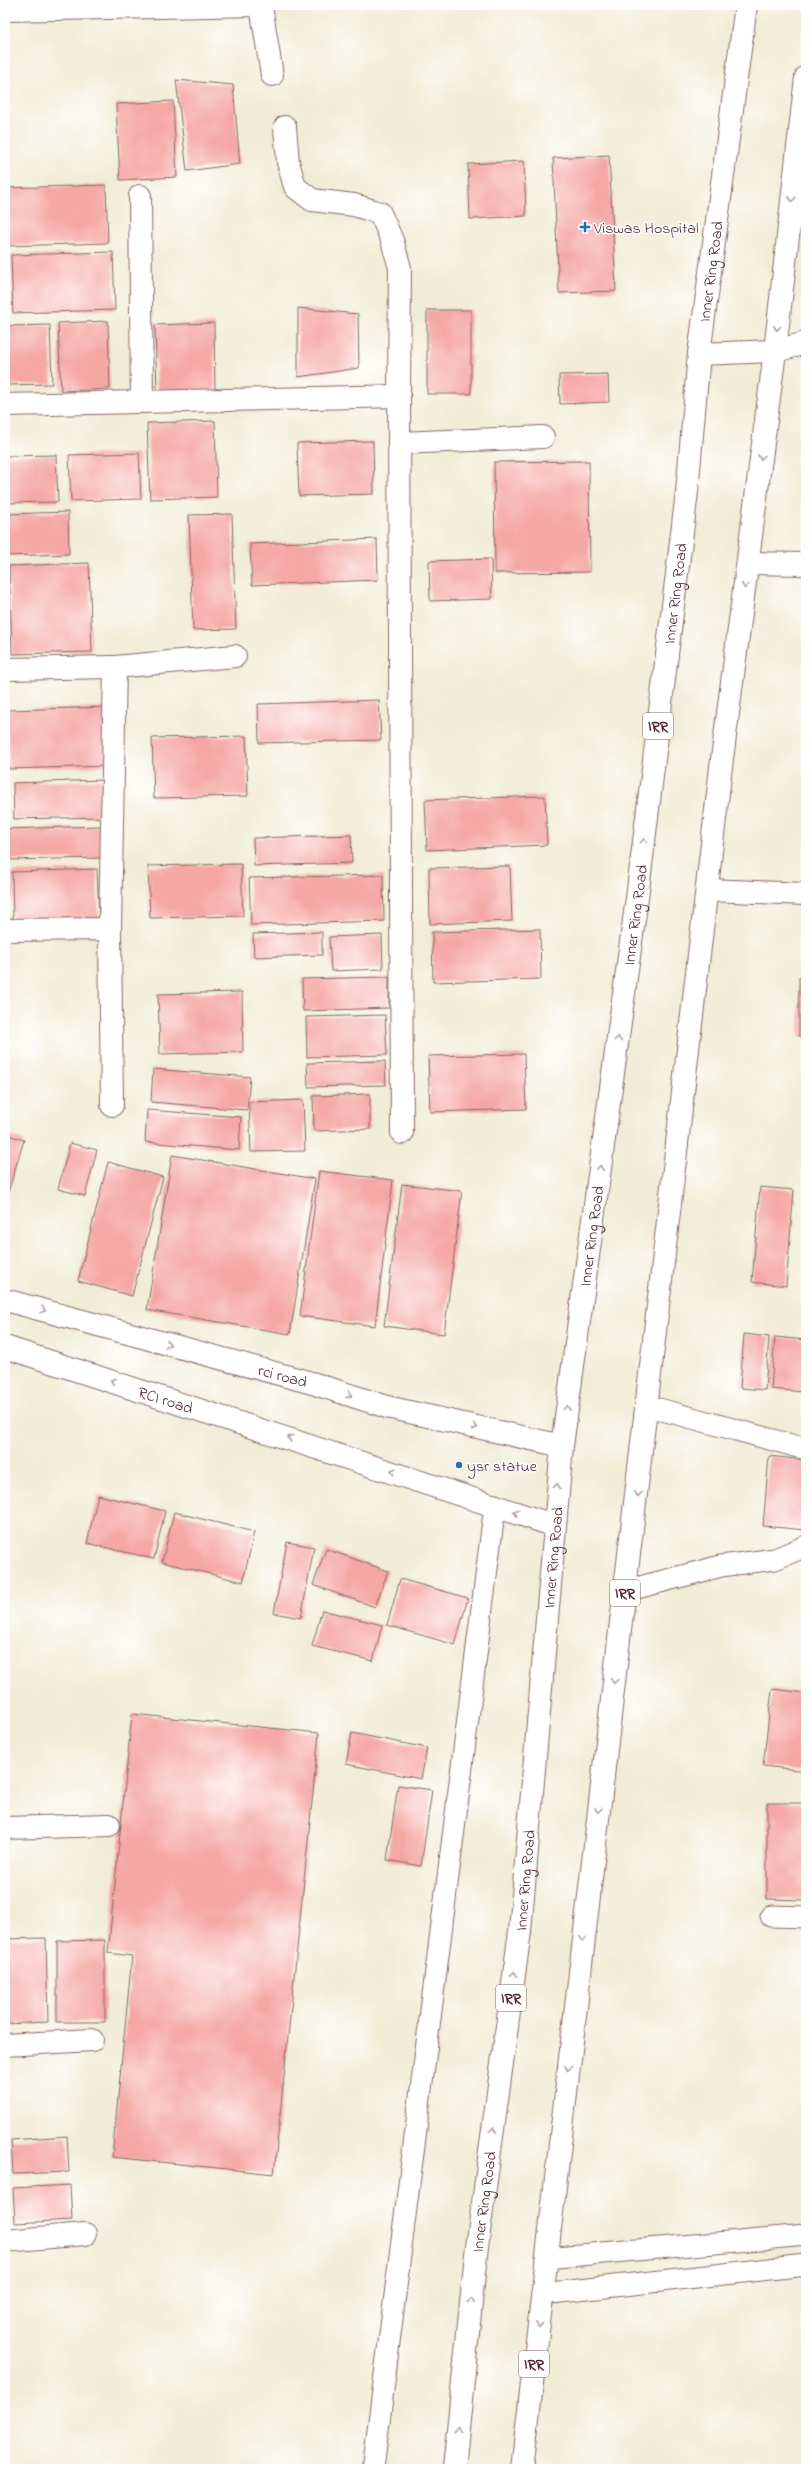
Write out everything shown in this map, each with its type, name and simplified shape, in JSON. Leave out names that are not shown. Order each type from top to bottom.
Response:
[{"type":"main road","name":"Inner Ring Road","points":[[454,2469],[476,2254],[520,1931],[553,1525],[562,1446],[637,898],[687,492],[699,354],[746,5]]},
{"type":"main road","points":[[5,10],[261,6],[272,75]]},
{"type":"main road","name":"IRR","points":[[522,2469],[648,1406],[707,890],[775,351],[806,77]]},
{"type":"main road","points":[[285,127],[288,162],[295,187],[312,200],[354,204],[380,213],[392,240],[400,268],[399,443],[402,1133]]},
{"type":"main road","points":[[140,196],[142,402]]},
{"type":"main road","points":[[699,354],[775,351],[806,344]]},
{"type":"main road","points":[[5,405],[399,396]]},
{"type":"main road","points":[[399,443],[543,437]]},
{"type":"main road","points":[[748,563],[806,564]]},
{"type":"main road","points":[[5,669],[115,667],[235,656]]},
{"type":"main road","points":[[112,1105],[110,930],[115,667]]},
{"type":"main road","points":[[707,890],[806,894]]},
{"type":"main road","points":[[5,930],[110,930]]},
{"type":"main road","name":"rci road","points":[[5,1300],[312,1383],[387,1407],[562,1446]]},
{"type":"main road","name":"RCI road","points":[[5,1347],[495,1505]]},
{"type":"main road","points":[[495,1505],[553,1525]]},
{"type":"main road","points":[[5,1828],[108,1825]]},
{"type":"main road","points":[[5,2045],[92,2040]]},
{"type":"main road","points":[[5,2242],[85,2234]]},
{"type":"lane","points":[[648,1406],[806,1449]]},
{"type":"lane","points":[[373,2469],[495,1505]]},
{"type":"lane","points":[[625,1591],[721,1566],[775,1560],[806,1546]]},
{"type":"lane","points":[[771,1916],[806,1917]]},
{"type":"lane","points":[[546,2258],[806,2235]]},
{"type":"lane","points":[[542,2294],[806,2265]]},
{"type":"building","points":[[176,80],[233,85],[240,164],[187,171]]},
{"type":"building","points":[[173,101],[177,177],[120,180],[116,104]]},
{"type":"building","points":[[609,155],[616,291],[559,293],[553,158]]},
{"type":"building","points":[[524,161],[526,216],[470,219],[468,164]]},
{"type":"building","points":[[106,185],[108,243],[5,246],[5,188]]},
{"type":"building","points":[[113,252],[115,310],[13,313],[11,255]]},
{"type":"building","points":[[298,308],[358,314],[359,368],[298,377]]},
{"type":"building","points":[[427,310],[471,310],[471,394],[427,394]]},
{"type":"building","points":[[108,321],[110,389],[61,391],[58,323]]},
{"type":"building","points":[[214,323],[215,391],[157,392],[155,325]]},
{"type":"building","points":[[50,325],[52,384],[5,385],[5,326]]},
{"type":"building","points":[[608,374],[609,402],[560,404],[559,375]]},
{"type":"building","points":[[215,421],[217,497],[150,499],[147,423]]},
{"type":"building","points":[[373,441],[374,494],[299,496],[297,443]]},
{"type":"building","points":[[139,453],[141,499],[71,501],[69,455]]},
{"type":"building","points":[[56,455],[58,502],[5,503],[5,456]]},
{"type":"building","points":[[589,461],[590,572],[495,573],[494,462]]},
{"type":"building","points":[[68,512],[69,554],[5,556],[5,514]]},
{"type":"building","points":[[232,514],[236,629],[193,630],[189,515]]},
{"type":"building","points":[[377,539],[378,580],[252,585],[250,544]]},
{"type":"building","points":[[491,559],[492,599],[430,601],[429,561]]},
{"type":"building","points":[[89,563],[92,652],[12,654],[9,566]]},
{"type":"building","points":[[379,700],[381,740],[259,743],[258,704]]},
{"type":"building","points":[[108,707],[110,766],[9,769],[7,710]]},
{"type":"building","points":[[246,736],[248,796],[154,798],[152,738]]},
{"type":"building","points":[[104,780],[105,817],[14,819],[13,783]]},
{"type":"building","points":[[545,796],[547,845],[427,850],[425,800]]},
{"type":"building","points":[[101,826],[103,858],[6,860],[5,829]]},
{"type":"building","points":[[351,835],[352,863],[254,866],[253,838]]},
{"type":"building","points":[[241,864],[243,916],[150,918],[148,866]]},
{"type":"building","points":[[510,866],[512,921],[430,924],[429,868]]},
{"type":"building","points":[[97,869],[99,919],[13,921],[12,872]]},
{"type":"building","points":[[383,875],[384,921],[251,925],[249,878]]},
{"type":"building","points":[[540,929],[541,979],[433,982],[432,932]]},
{"type":"building","points":[[322,932],[322,955],[254,957],[253,934]]},
{"type":"building","points":[[382,935],[383,969],[331,971],[329,937]]},
{"type":"building","points":[[389,977],[389,1008],[303,1011],[302,979]]},
{"type":"building","points":[[799,977],[806,977],[806,1036],[799,1036]]},
{"type":"building","points":[[242,992],[243,1052],[160,1054],[158,994]]},
{"type":"building","points":[[385,1015],[387,1055],[307,1057],[306,1017]]},
{"type":"building","points":[[524,1054],[526,1109],[430,1112],[428,1056]]},
{"type":"building","points":[[385,1061],[386,1085],[308,1087],[307,1063]]},
{"type":"building","points":[[153,1069],[250,1077],[247,1110],[151,1102]]},
{"type":"building","points":[[370,1094],[370,1129],[314,1131],[313,1096]]},
{"type":"building","points":[[303,1100],[305,1151],[251,1152],[249,1102]]},
{"type":"building","points":[[147,1110],[241,1117],[239,1150],[145,1142]]},
{"type":"building","points":[[5,1134],[24,1140],[5,1202]]},
{"type":"building","points":[[70,1143],[97,1150],[85,1196],[58,1189]]},
{"type":"building","points":[[172,1155],[315,1179],[290,1334],[147,1310]]},
{"type":"building","points":[[108,1162],[163,1177],[132,1296],[78,1281]]},
{"type":"building","points":[[319,1171],[393,1180],[375,1326],[300,1316]]},
{"type":"building","points":[[402,1184],[462,1191],[444,1334],[384,1326]]},
{"type":"building","points":[[760,1187],[794,1190],[786,1286],[752,1282]]},
{"type":"building","points":[[744,1334],[769,1337],[765,1390],[740,1388]]},
{"type":"building","points":[[775,1337],[806,1340],[803,1392],[771,1389]]},
{"type":"building","points":[[769,1456],[806,1460],[806,1530],[763,1526]]},
{"type":"building","points":[[98,1495],[165,1511],[154,1559],[87,1543]]},
{"type":"building","points":[[174,1512],[254,1532],[243,1582],[162,1562]]},
{"type":"building","points":[[287,1542],[314,1547],[301,1618],[274,1613]]},
{"type":"building","points":[[326,1549],[388,1571],[375,1607],[313,1585]]},
{"type":"building","points":[[400,1579],[468,1598],[455,1645],[387,1625]]},
{"type":"building","points":[[322,1610],[382,1625],[373,1661],[312,1646]]},
{"type":"building","points":[[772,1689],[806,1693],[806,1771],[763,1766]]},
{"type":"building","points":[[132,1714],[319,1733],[274,2174],[112,2157],[132,1956],[108,1953]]},
{"type":"building","points":[[352,1733],[427,1748],[421,1779],[346,1764]]},
{"type":"building","points":[[398,1785],[432,1790],[421,1866],[387,1860]]},
{"type":"building","points":[[767,1803],[806,1803],[806,1900],[767,1899]]},
{"type":"building","points":[[46,1938],[48,2022],[5,2024],[5,1939]]},
{"type":"building","points":[[105,1940],[105,2022],[57,2022],[57,1941]]},
{"type":"building","points":[[67,2136],[69,2172],[13,2174],[11,2140]]},
{"type":"building","points":[[70,2185],[72,2220],[15,2223],[13,2188]]},
{"type":"place","name":"Viswas Hospital","points":[[585,227]]},
{"type":"place","name":"ysr statue","points":[[459,1465]]}]
